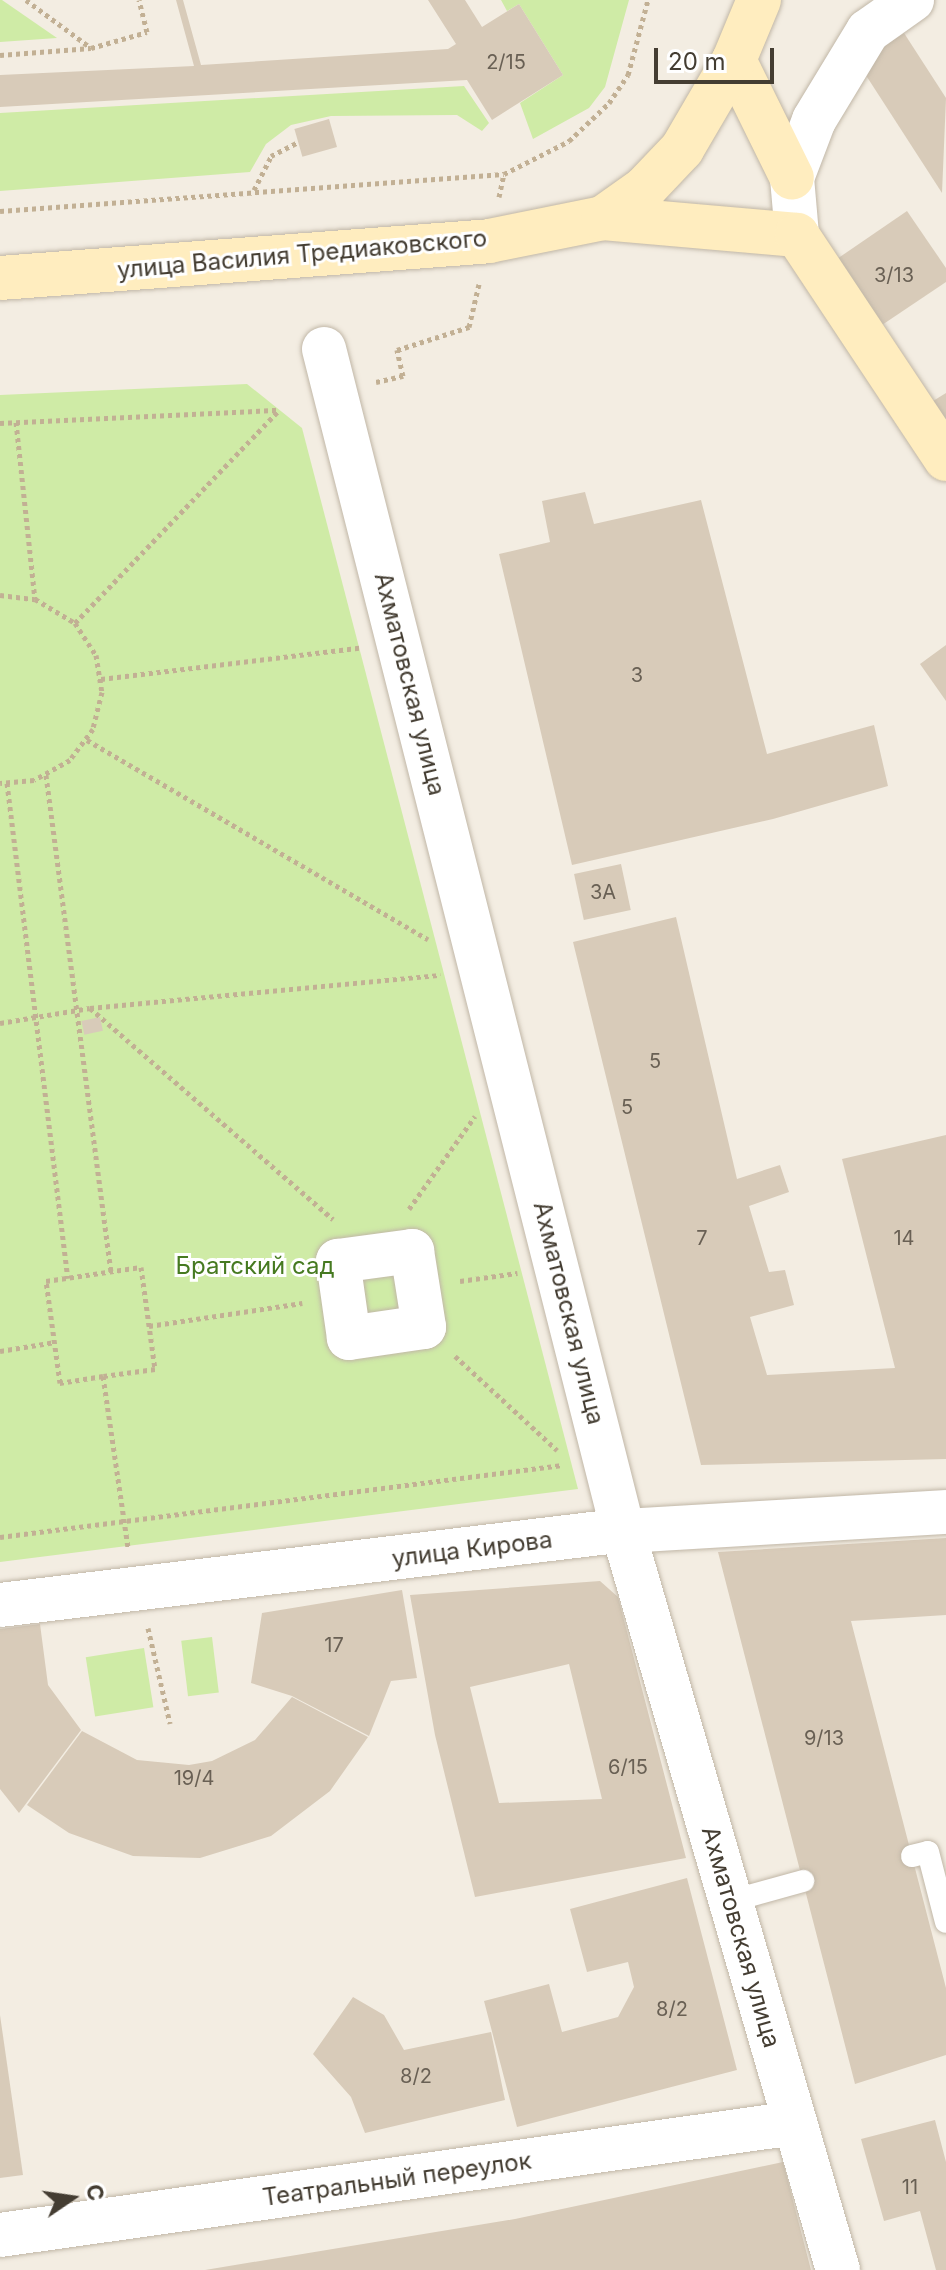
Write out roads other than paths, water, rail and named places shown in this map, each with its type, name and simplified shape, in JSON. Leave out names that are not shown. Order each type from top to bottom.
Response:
[{"type":"street","points":[[603,218],[645,188],[682,149],[734,60],[759,0]]},
{"type":"street","points":[[792,178],[814,120],[868,31],[912,0]]},
{"type":"street","points":[[734,60],[792,178],[797,235],[946,459]]},
{"type":"street","points":[[603,218],[797,235]]},
{"type":"street","name":"улица Василия Тредиаковского","points":[[0,278],[489,241],[603,218]]},
{"type":"street","name":"Ахматовская улица","points":[[324,349],[623,1531],[838,2270]]},
{"type":"street","points":[[412,1251],[421,1307],[349,1338],[338,1261],[412,1251]]},
{"type":"street","name":"улица Кирова","points":[[0,1605],[623,1531],[946,1512]]},
{"type":"street","name":"Театральный переулок","points":[[0,2235],[795,2123]]},
{"type":"lane","points":[[912,1856],[928,1852],[946,1922]]},
{"type":"lane","points":[[731,1901],[803,1881]]},
{"type":"park label","name":"Братский сад","points":[[255,1266]]}]
